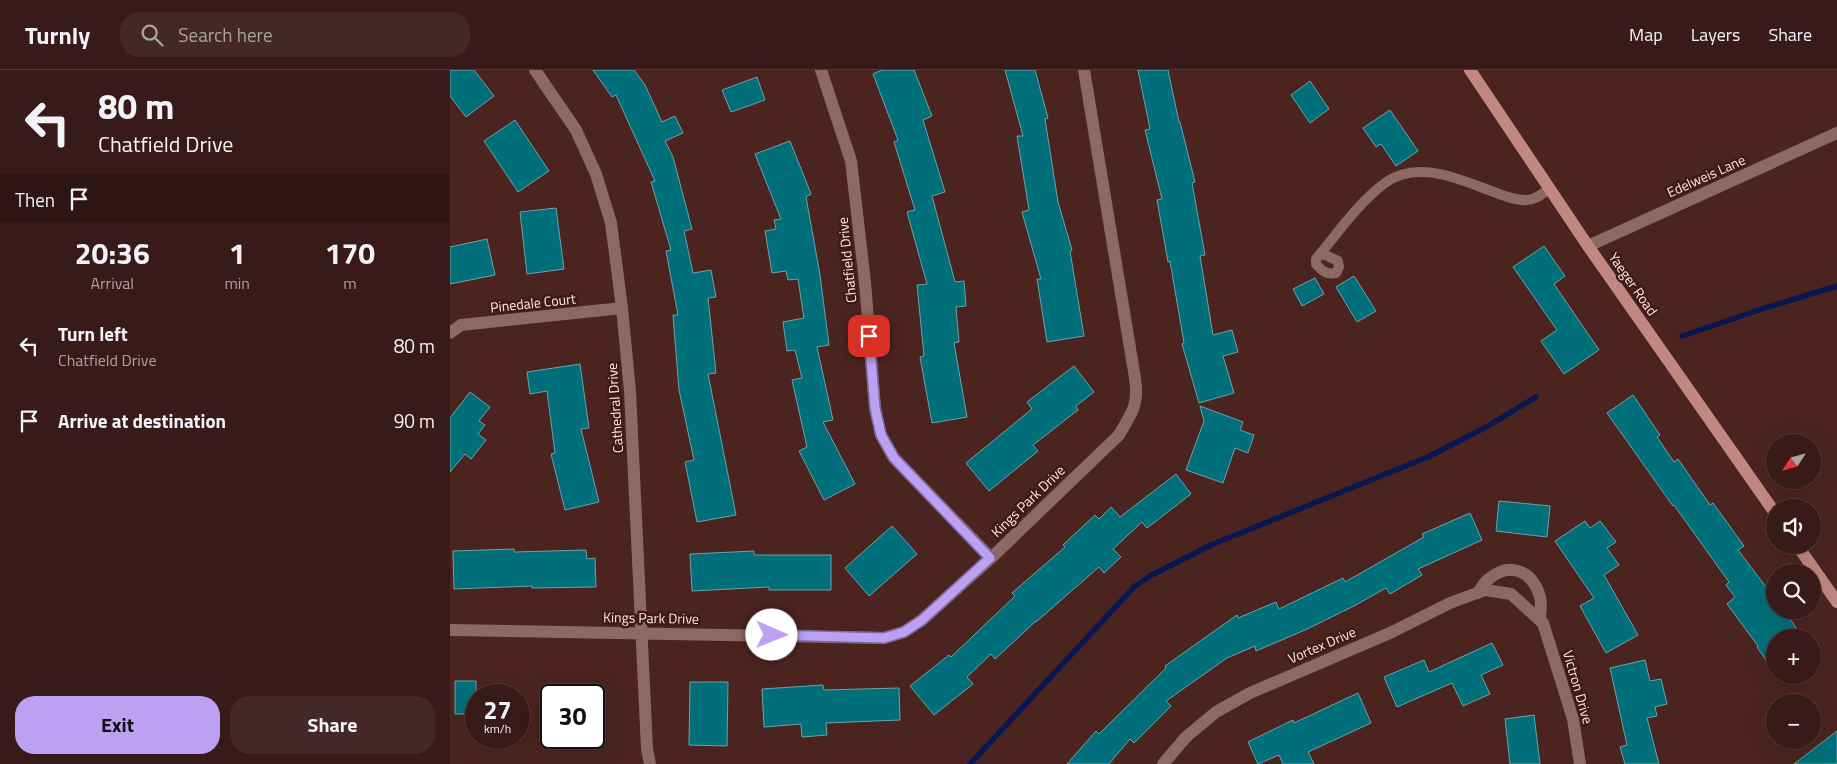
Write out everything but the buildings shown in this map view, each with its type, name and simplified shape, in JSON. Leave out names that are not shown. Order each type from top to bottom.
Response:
[{"type":"street","name":"Cathedral Drive","points":[[535,70],[576,130],[596,174],[611,223],[630,391],[647,748],[650,764]]},
{"type":"street","name":"Chatfield Drive","points":[[821,70],[851,161],[866,282],[875,408],[881,435],[894,458],[990,558]]},
{"type":"street","name":"Kings Park Drive","points":[[450,630],[642,632],[884,638],[904,632],[922,620],[1119,435],[1134,410],[1137,396],[1084,70]]},
{"type":"street","name":"Yaeger Road","points":[[1470,70],[1588,246],[1766,501]]},
{"type":"street","name":"Edelweis Lane","points":[[1588,246],[1837,133]]},
{"type":"street","name":"Pinedale Court","points":[[450,333],[461,325],[622,308]]},
{"type":"street","points":[[1803,554],[1837,602]]},
{"type":"street","name":"Victron Drive","points":[[1478,593],[1488,578],[1500,571],[1514,569],[1530,577],[1540,597],[1540,620]]},
{"type":"street","name":"Vortex Drive","points":[[1163,764],[1186,737],[1216,712],[1250,693],[1390,633],[1450,603],[1485,590],[1511,594]]},
{"type":"street","name":"Victron Drive","points":[[1511,594],[1543,622],[1573,719],[1580,764]]},
{"type":"lane","points":[[1321,253],[1361,204],[1386,182],[1406,172],[1443,175],[1508,198],[1522,200],[1535,198],[1550,188]]},
{"type":"waterway","points":[[1682,336],[1837,286]]},
{"type":"waterway","points":[[970,764],[1134,587],[1150,576],[1211,545],[1430,456],[1488,426],[1536,397]]},
{"type":"route","points":[[772,635],[884,638],[904,632],[922,620],[990,558],[894,458],[881,435],[875,408],[869,336]]}]
